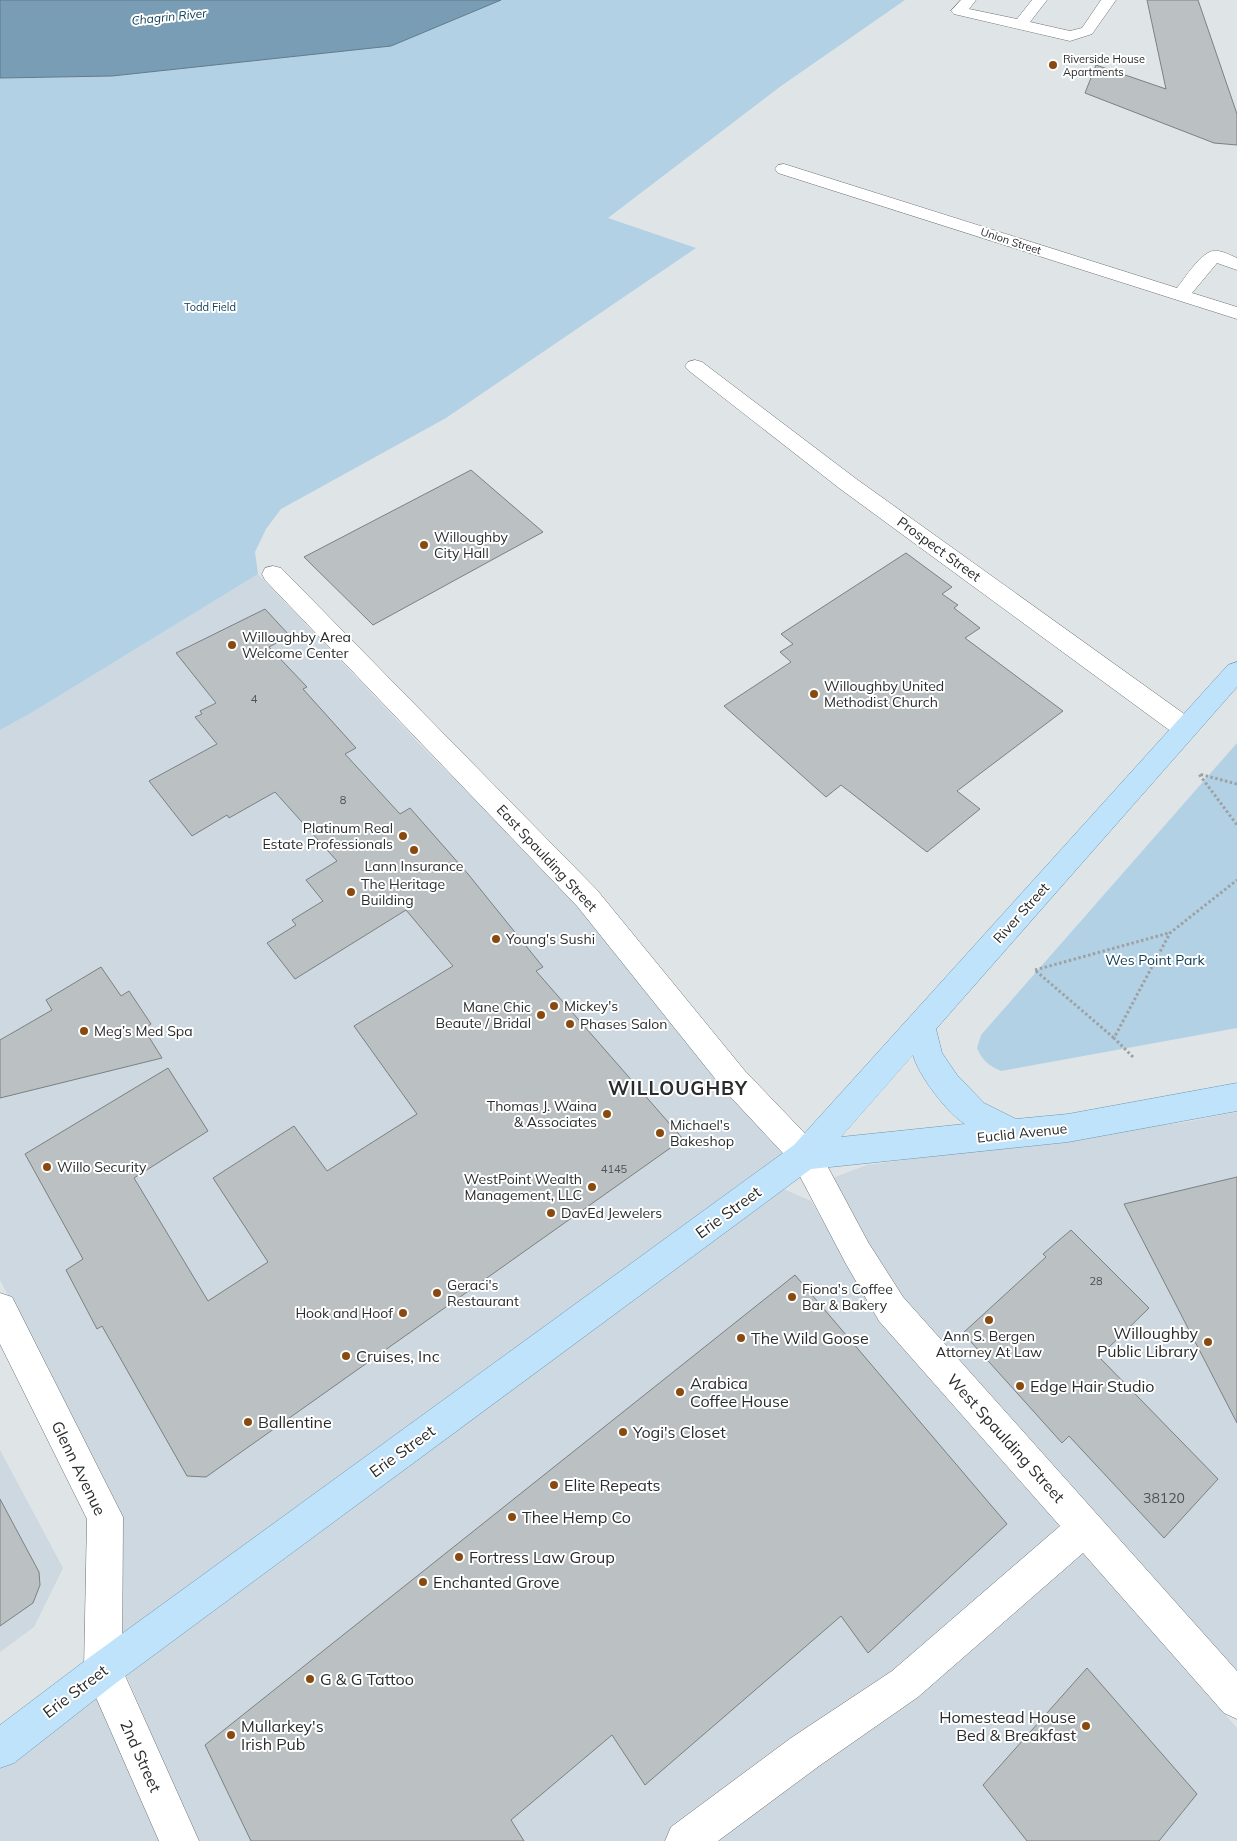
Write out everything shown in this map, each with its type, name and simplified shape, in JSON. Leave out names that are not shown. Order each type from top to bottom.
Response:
[{"type":"main road","name":"River Street","points":[[805,1155],[1237,671]]},
{"type":"main road","points":[[921,1025],[928,1058],[946,1085],[974,1112],[1014,1134]]},
{"type":"main road","name":"Euclid Avenue","points":[[805,1155],[1068,1128],[1237,1098]]},
{"type":"main road","name":"Erie Street","points":[[0,1749],[103,1670],[805,1155]]},
{"type":"street","points":[[969,0],[959,11],[1070,36],[1088,31],[1108,0]]},
{"type":"street","points":[[1020,25],[1040,0]]},
{"type":"street","name":"Union Street","points":[[784,169],[1237,313]]},
{"type":"street","points":[[1181,295],[1199,271],[1214,256],[1237,264]]},
{"type":"street","name":"Prospect Street","points":[[695,366],[847,483],[1186,728]]},
{"type":"street","name":"East Spaulding Street","points":[[274,574],[587,898],[736,1081],[805,1155]]},
{"type":"street","name":"West Spaulding Street","points":[[805,1155],[857,1253],[891,1309],[1237,1700]]},
{"type":"street","name":"Glenn Avenue","points":[[0,1309],[104,1517],[103,1670]]},
{"type":"street","points":[[685,1841],[805,1752],[905,1684],[1085,1528]]},
{"type":"street","name":"2nd Street","points":[[103,1670],[179,1841]]},
{"type":"path","points":[[1237,784],[1199,774],[1237,824]]},
{"type":"path","points":[[1133,1057],[1114,1038],[1035,970],[1170,933],[1237,880]]},
{"type":"path","points":[[1114,1038],[1170,933]]},
{"type":"shaded area","points":[[258,574],[429,754],[575,898],[787,1151],[120,1639],[119,1512],[0,1280],[0,730]]},
{"type":"shaded area","points":[[1237,1112],[1237,1678],[891,1285],[830,1179],[867,1165],[1186,1122]]},
{"type":"shaded area","points":[[779,1187],[811,1201],[875,1312],[1237,1728],[1237,1841],[196,1841],[126,1674]]},
{"type":"shaded area","points":[[0,1450],[63,1568],[34,1627],[0,1652]]},
{"type":"shaded area","points":[[99,1690],[165,1841],[0,1841],[0,1766]]},
{"type":"green space","name":"Todd Field","points":[[501,0],[905,0],[781,86],[608,218],[696,248],[446,418],[281,509],[266,529],[255,552],[258,574],[0,730],[0,78],[112,76],[391,46]]},
{"type":"green space","name":"Wes Point Park","points":[[1237,743],[1237,1028],[1001,1071],[989,1065],[977,1048],[981,1035]]},
{"type":"water","name":"Chagrin River","points":[[0,0],[501,0],[391,46],[112,76],[0,78]]},
{"type":"building","name":"Riverside House Apartments","points":[[1147,0],[1198,0],[1237,114],[1237,145],[1214,143],[1085,93],[1096,65],[1166,89]]},
{"type":"building","name":"Willoughby City Hall","points":[[471,470],[543,532],[373,625],[304,557]]},
{"type":"building","name":"Willoughby United Methodist Church","points":[[906,553],[952,587],[942,594],[958,605],[954,608],[980,628],[965,638],[1063,711],[957,791],[980,809],[927,852],[841,785],[826,797],[724,706],[791,662],[780,652],[793,644],[781,634]]},
{"type":"building","points":[[265,609],[290,636],[269,647],[307,687],[303,689],[356,748],[345,754],[400,814],[410,808],[468,874],[543,967],[536,971],[683,1139],[206,1477],[187,1476],[102,1326],[97,1329],[66,1270],[83,1259],[25,1154],[168,1068],[208,1131],[134,1178],[208,1301],[268,1262],[213,1178],[294,1126],[327,1171],[417,1114],[354,1026],[453,966],[406,910],[295,979],[267,943],[296,925],[292,920],[323,901],[306,880],[337,861],[275,792],[229,818],[227,815],[192,836],[149,781],[217,744],[195,717],[202,714],[200,711],[216,703],[176,653]]},
{"type":"building","name":"Meg’s Med Spa","points":[[101,967],[121,996],[129,991],[151,1024],[144,1029],[162,1058],[0,1098],[0,1040],[52,1010],[46,1000]]},
{"type":"building","name":"Willoughby Public Library","points":[[1237,1177],[1237,1423],[1124,1204]]},
{"type":"building","points":[[1071,1230],[1149,1308],[1099,1357],[1218,1479],[1164,1538],[1069,1436],[1062,1443],[963,1333],[1046,1257],[1043,1254]]},
{"type":"building","points":[[795,1275],[1007,1524],[868,1653],[841,1616],[645,1785],[612,1735],[511,1820],[524,1841],[251,1841],[205,1745]]},
{"type":"building","points":[[0,1499],[39,1572],[40,1585],[33,1603],[0,1626]]},
{"type":"building","name":"Homestead House Bed & Breakfast","points":[[1087,1668],[1197,1794],[1159,1841],[1027,1841],[983,1785]]},
{"type":"place","name":"Riverside House Apartments","points":[[1053,65]]},
{"type":"place","name":"Willoughby City Hall","points":[[424,545]]},
{"type":"place","name":"Willoughby Area Welcome Center","points":[[232,645]]},
{"type":"place","name":"Willoughby United Methodist Church","points":[[814,694]]},
{"type":"place","name":"Platinum Real Estate Professionals","points":[[403,836]]},
{"type":"place","name":"Lann Insurance","points":[[414,850]]},
{"type":"place","name":"The Heritage Building","points":[[351,892]]},
{"type":"place","name":"Young's Sushi","points":[[496,939]]},
{"type":"place","name":"Mickey's","points":[[554,1006]]},
{"type":"place","name":"Mane Chic Beaute / Bridal","points":[[541,1015]]},
{"type":"place","name":"Phases Salon","points":[[570,1024]]},
{"type":"place","name":"Meg’s Med Spa","points":[[84,1031]]},
{"type":"place","name":"Thomas J. Waina & Associates","points":[[607,1114]]},
{"type":"place","name":"Michael's Bakeshop","points":[[660,1133]]},
{"type":"place","name":"Willo Security","points":[[47,1167]]},
{"type":"place","name":"WestPoint Wealth Management, LLC","points":[[592,1187]]},
{"type":"place","name":"DavEd Jewelers","points":[[551,1213]]},
{"type":"place","name":"Geraci's Restaurant","points":[[437,1293]]},
{"type":"place","name":"Fiona's Coffee Bar & Bakery","points":[[792,1297]]},
{"type":"place","name":"Hook and Hoof","points":[[403,1313]]},
{"type":"place","name":"Ann S. Bergen Attorney At Law","points":[[989,1320]]},
{"type":"place","name":"The Wild Goose","points":[[741,1338]]},
{"type":"place","name":"Willoughby Public Library","points":[[1208,1342]]},
{"type":"place","name":"Cruises, Inc","points":[[346,1356]]},
{"type":"place","name":"Edge Hair Studio","points":[[1020,1386]]},
{"type":"place","name":"Arabica Coffee House","points":[[680,1392]]},
{"type":"place","name":"Ballentine","points":[[248,1422]]},
{"type":"place","name":"Yogi's Closet","points":[[623,1432]]},
{"type":"place","name":"Elite Repeats","points":[[554,1485]]},
{"type":"place","name":"Thee Hemp Co","points":[[512,1517]]},
{"type":"place","name":"Fortress Law Group","points":[[459,1557]]},
{"type":"place","name":"Enchanted Grove","points":[[423,1582]]},
{"type":"place","name":"G & G Tattoo","points":[[310,1679]]},
{"type":"place","name":"Homestead House Bed & Breakfast","points":[[1086,1726]]},
{"type":"place","name":"Mullarkey's Irish Pub","points":[[231,1735]]},
{"type":"district","name":"WILLOUGHBY","points":[[678,1088]]}]
